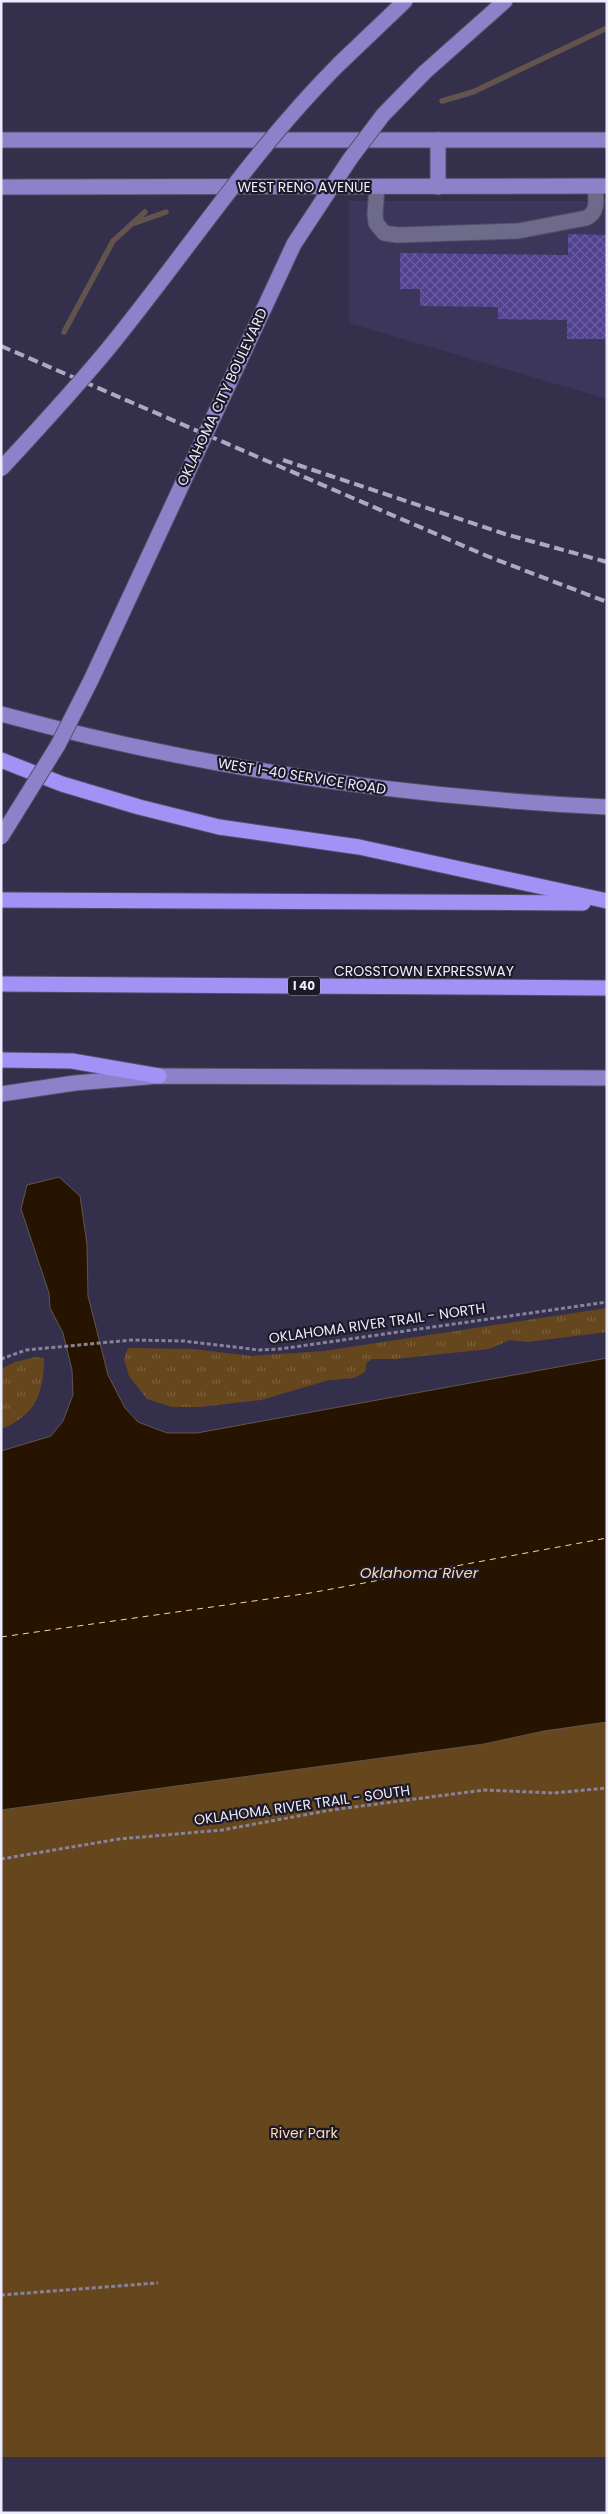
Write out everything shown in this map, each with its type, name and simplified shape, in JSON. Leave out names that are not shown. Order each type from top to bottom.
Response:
[{"type":"highway","points":[[1,760],[62,784],[139,807],[218,827],[359,847],[607,902]]},
{"type":"highway","points":[[1,900],[607,902]]},
{"type":"highway","name":"CROSSTOWN EXPRESSWAY","points":[[1,984],[607,988]]},
{"type":"highway","points":[[1,1060],[72,1061],[159,1076]]},
{"type":"main road","points":[[1,469],[70,394],[113,343],[274,135],[340,64],[405,1]]},
{"type":"main road","name":"OKLAHOMA CITY BOULEVARD","points":[[1,838],[40,777],[86,688],[294,244],[350,159],[384,115],[425,72],[505,1]]},
{"type":"main road","points":[[1,140],[607,140]]},
{"type":"main road","points":[[438,140],[438,187]]},
{"type":"main road","name":"WEST RENO AVENUE","points":[[1,187],[601,187]]},
{"type":"main road","name":"WEST I-40 SERVICE ROAD","points":[[1,714],[88,737],[260,772],[384,790],[512,803],[607,808]]},
{"type":"main road","points":[[1,1094],[75,1083],[159,1076],[607,1078]]},
{"type":"lane","points":[[377,187],[376,223],[384,232],[397,235],[518,231],[586,218],[592,215],[596,207],[601,187]]},
{"type":"path","name":"OKLAHOMA RIVER TRAIL - NORTH","points":[[1,1359],[19,1351],[132,1340],[184,1341],[259,1350],[280,1349],[607,1302]]},
{"type":"path","name":"OKLAHOMA RIVER TRAIL - SOUTH","points":[[1,1859],[119,1839],[240,1827],[331,1810],[484,1790],[554,1794],[607,1788]]},
{"type":"path","points":[[1,2295],[158,2284]]},
{"type":"shaded area","points":[[349,201],[607,201],[607,399],[349,323]]},
{"type":"green space","points":[[607,1308],[607,1332],[527,1342],[510,1340],[489,1349],[395,1359],[373,1359],[367,1362],[365,1372],[354,1378],[329,1380],[261,1400],[200,1407],[172,1407],[147,1399],[129,1376],[124,1359],[128,1348],[193,1349],[252,1356],[324,1351]]},
{"type":"green space","points":[[35,1357],[44,1358],[44,1371],[35,1402],[22,1417],[13,1424],[1,1429],[1,1369],[15,1362]]},
{"type":"green space","name":"River Park","points":[[607,1722],[607,2457],[1,2457],[1,1810],[484,1744],[544,1731]]},
{"type":"water","name":"Oklahoma River","points":[[59,1177],[80,1196],[87,1244],[88,1296],[108,1375],[125,1408],[138,1422],[167,1433],[197,1433],[607,1358],[607,1722],[544,1731],[484,1744],[1,1810],[1,1451],[51,1436],[63,1421],[73,1395],[72,1370],[63,1333],[50,1308],[49,1293],[21,1209],[27,1185]]},
{"type":"building","points":[[568,234],[607,235],[607,339],[567,339],[567,320],[498,319],[498,307],[420,306],[420,289],[400,289],[400,253],[568,255]]},
{"type":"waterway","points":[[442,101],[473,92],[607,28]]},
{"type":"waterway","points":[[64,332],[113,241],[145,212]]},
{"type":"waterway","points":[[135,223],[166,212]]},
{"type":"ferry route","points":[[1,1637],[310,1593],[607,1538]]},
{"type":"railway","points":[[1,346],[487,556],[607,602]]},
{"type":"railway","points":[[283,460],[505,534],[607,562]]}]
